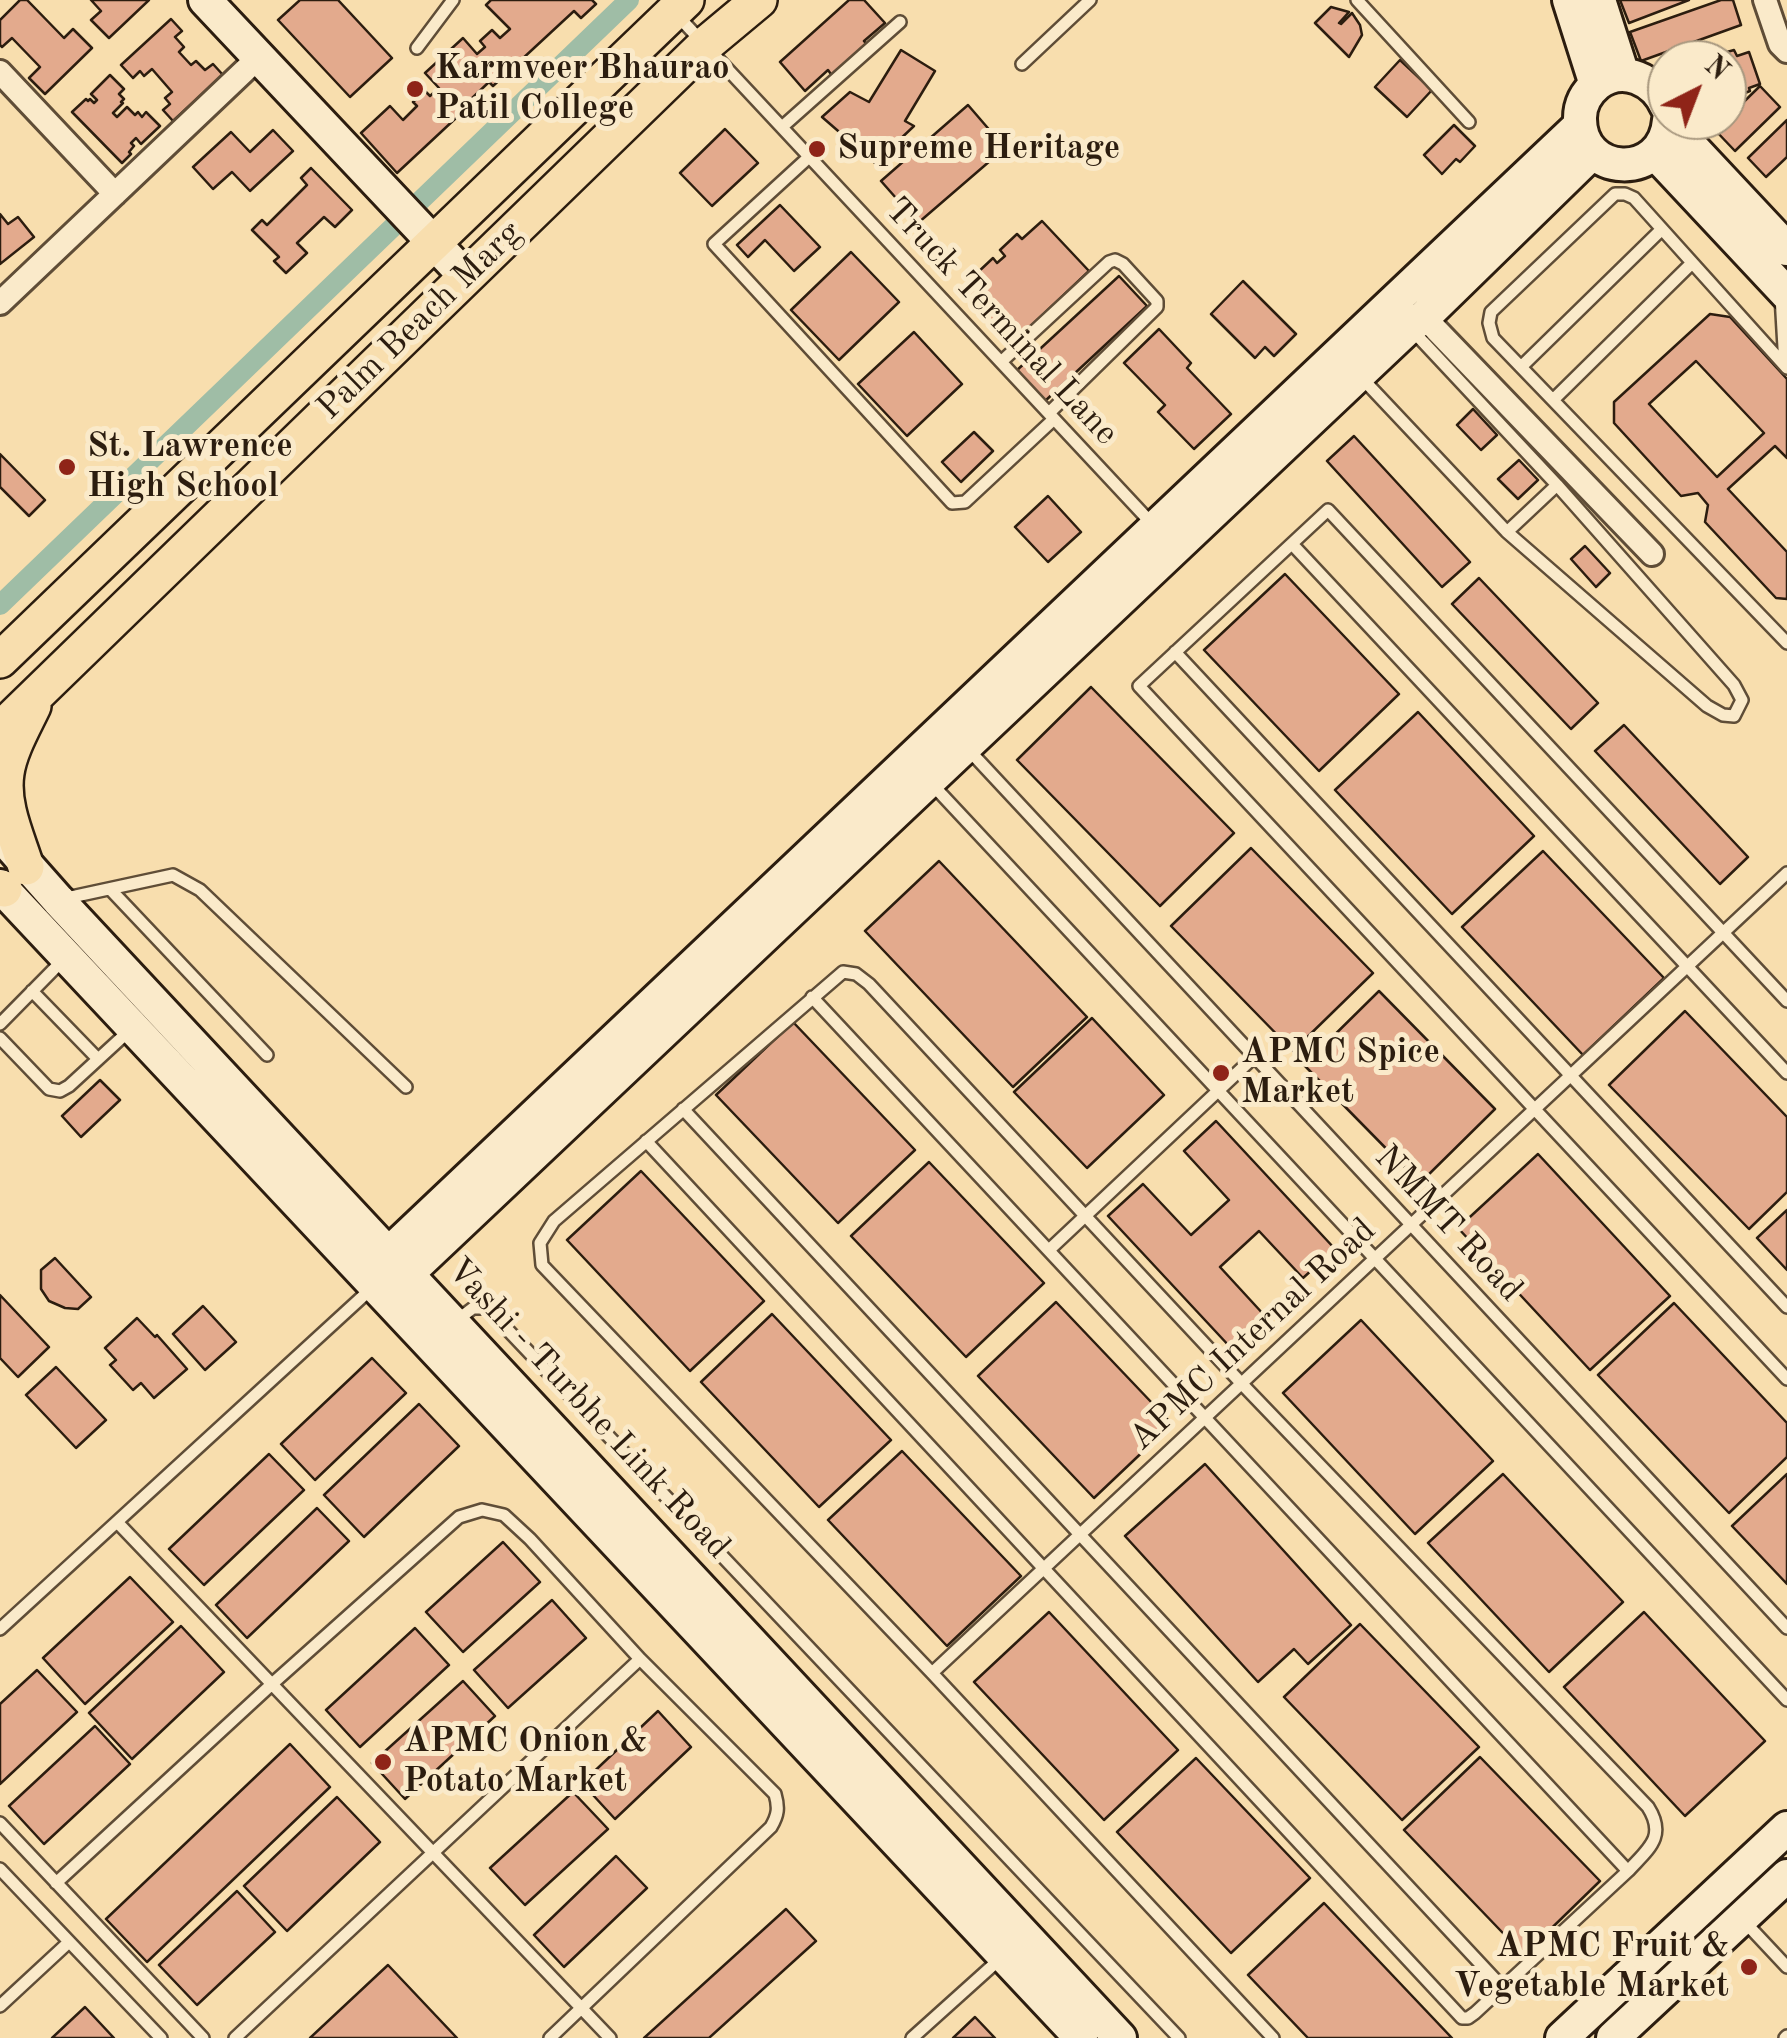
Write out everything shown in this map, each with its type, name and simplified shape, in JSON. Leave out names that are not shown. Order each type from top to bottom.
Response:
[{"type":"main road","points":[[206,0],[466,277]]},
{"type":"main road","name":"Palm Beach Marg","points":[[0,730],[705,45],[758,0]]},
{"type":"main road","points":[[1569,0],[1610,80]]},
{"type":"main road","points":[[1599,0],[1610,80]]},
{"type":"main road","name":"Palm Beach Marg","points":[[2,658],[679,6]]},
{"type":"main road","points":[[1647,82],[1638,77],[1610,80],[1585,96],[1580,110],[1586,139],[1602,159],[1624,165],[1646,160],[1657,140]]},
{"type":"main road","points":[[1348,364],[1416,322],[1586,139]]},
{"type":"main road","points":[[375,1285],[1586,139]]},
{"type":"main road","points":[[1675,140],[1784,290]]},
{"type":"main road","points":[[1679,140],[1787,249]]},
{"type":"main road","points":[[8,882],[6,774],[39,692]]},
{"type":"main road","name":"Vashi - Turbhe Link Road","points":[[0,832],[8,882],[67,956],[375,1285],[1014,1946],[1120,2038]]},
{"type":"main road","name":"Vashi - Turbhe Link Road","points":[[8,882],[58,900],[453,1323],[1014,1946],[1081,2038]]},
{"type":"main road","points":[[1562,2038],[1787,1828]]},
{"type":"main road","points":[[1613,2038],[1741,1918],[1780,1888]]},
{"type":"street","points":[[1765,0],[1785,46]]},
{"type":"street","points":[[0,303],[260,57]]},
{"type":"street","points":[[0,72],[115,194]]},
{"type":"street","points":[[1416,322],[1652,554]]},
{"type":"lane","points":[[417,48],[453,0]]},
{"type":"lane","points":[[1022,64],[1090,0]]},
{"type":"lane","points":[[1357,0],[1468,122]]},
{"type":"lane","name":"Truck Terminal Lane","points":[[679,6],[705,45],[1165,538]]},
{"type":"lane","points":[[782,127],[900,22]]},
{"type":"lane","points":[[809,157],[714,244],[952,503],[965,502],[1156,307],[1156,301],[1123,264],[1109,262],[1001,362]]},
{"type":"lane","points":[[1786,366],[1634,198],[1625,194],[1615,194],[1491,312],[1493,338],[1787,643]]},
{"type":"lane","points":[[1521,367],[1662,230]]},
{"type":"lane","points":[[1553,400],[1692,263]]},
{"type":"lane","points":[[1784,290],[1786,366]]},
{"type":"lane","points":[[1348,364],[1506,532],[1707,706],[1734,716],[1742,700],[1734,685],[1416,322]]},
{"type":"lane","points":[[1506,532],[1557,485]]},
{"type":"lane","points":[[1787,1001],[1328,510],[1139,686],[1787,1379]]},
{"type":"lane","points":[[1292,544],[1787,1073]]},
{"type":"lane","points":[[1175,652],[1787,1307]]},
{"type":"lane","name":"NMMT Road","points":[[955,736],[1787,1628]]},
{"type":"lane","points":[[919,770],[1787,1700]]},
{"type":"lane","name":"APMC Internal Road","points":[[932,1674],[1787,873]]},
{"type":"lane","points":[[58,900],[173,875],[200,890],[406,1087]]},
{"type":"lane","points":[[110,889],[267,1055]]},
{"type":"lane","points":[[0,1024],[67,956]]},
{"type":"lane","points":[[646,1141],[1462,2018],[1468,2018],[1503,1988],[1628,1871],[1657,1834],[1656,1820],[1648,1807],[1242,1384],[870,984],[856,974],[844,972],[812,997],[646,1141],[554,1221],[540,1243],[542,1265],[1273,2038]]},
{"type":"lane","points":[[32,990],[98,1059]]},
{"type":"lane","points":[[812,997],[1628,1871]]},
{"type":"lane","points":[[0,1038],[50,1089],[60,1091],[133,1027]]},
{"type":"lane","points":[[1049,1250],[1254,1057]]},
{"type":"lane","points":[[683,1109],[1503,1988]]},
{"type":"lane","points":[[0,1629],[375,1285]]},
{"type":"lane","points":[[453,1323],[472,1308],[487,1308],[1179,2038]]},
{"type":"lane","points":[[56,1883],[459,1517],[482,1510],[504,1515],[774,1794],[778,1806],[771,1827],[550,2038]]},
{"type":"lane","points":[[117,1522],[610,2038]]},
{"type":"lane","points":[[234,2038],[640,1659]]},
{"type":"lane","points":[[0,1823],[204,2038]]},
{"type":"lane","points":[[0,1869],[161,2038]]},
{"type":"lane","points":[[1741,1918],[1787,1967]]},
{"type":"lane","points":[[0,2006],[69,1942]]},
{"type":"lane","points":[[912,2038],[1014,1946]]},
{"type":"building","points":[[20,0],[27,0],[64,38],[73,29],[92,48],[45,94],[29,78],[40,67],[12,38],[0,45],[0,20]]},
{"type":"building","points":[[91,0],[149,0],[109,38],[91,20],[101,11]]},
{"type":"building","points":[[300,0],[338,0],[392,58],[350,97],[278,20]]},
{"type":"building","points":[[491,0],[592,0],[596,4],[581,18],[574,11],[493,86],[489,82],[397,173],[361,133],[390,106],[403,120],[425,91],[430,96],[439,88],[425,73],[463,38],[477,54],[485,47],[480,41],[492,30],[500,38],[510,29],[486,5]]},
{"type":"building","points":[[849,0],[864,0],[885,23],[864,41],[868,46],[833,77],[828,70],[805,91],[780,62]]},
{"type":"building","points":[[1620,0],[1689,0],[1629,23]]},
{"type":"building","points":[[1721,0],[1733,0],[1741,25],[1699,40],[1647,40],[1647,59],[1641,61],[1630,32]]},
{"type":"building","points":[[1331,7],[1349,12],[1339,23],[1352,13],[1360,25],[1362,35],[1349,57],[1315,23]]},
{"type":"building","points":[[171,19],[182,31],[175,37],[184,47],[179,52],[191,65],[196,61],[205,70],[213,64],[223,75],[173,121],[163,110],[170,104],[165,98],[172,92],[152,69],[144,76],[140,71],[133,78],[121,65]]},
{"type":"building","points":[[901,50],[935,71],[905,121],[914,126],[875,163],[822,117],[850,92],[869,102]]},
{"type":"building","points":[[1749,52],[1760,84],[1749,88],[1747,92]]},
{"type":"building","points":[[1400,60],[1432,90],[1407,117],[1375,87]]},
{"type":"building","points":[[110,75],[124,89],[119,94],[123,103],[113,113],[117,117],[127,107],[142,117],[146,112],[160,126],[141,144],[136,138],[131,143],[131,154],[122,163],[72,112],[86,99],[94,103],[97,100],[91,94]]},
{"type":"building","points":[[1760,86],[1780,107],[1747,139],[1747,99]]},
{"type":"building","points":[[968,105],[1005,148],[918,223],[881,181]]},
{"type":"building","points":[[1787,120],[1787,157],[1766,177],[1748,158]]},
{"type":"building","points":[[1454,125],[1475,146],[1442,174],[1424,155]]},
{"type":"building","points":[[725,129],[758,163],[712,206],[680,173]]},
{"type":"building","points":[[273,130],[293,151],[250,191],[232,172],[213,189],[193,167],[231,132],[250,152]]},
{"type":"building","points":[[1725,140],[1746,140],[1735,151]]},
{"type":"building","points":[[311,168],[352,210],[335,227],[324,217],[297,243],[307,253],[286,273],[274,261],[279,257],[252,230],[262,220],[267,225],[307,185],[301,178]]},
{"type":"building","points":[[780,205],[820,247],[794,271],[765,240],[748,257],[737,245]]},
{"type":"building","points":[[0,214],[8,224],[18,217],[34,237],[0,264]]},
{"type":"building","points":[[1042,221],[1089,271],[1012,344],[965,294],[979,280],[975,275],[993,258],[997,263],[1005,256],[1000,250],[1017,234],[1022,239]]},
{"type":"building","points":[[851,252],[899,302],[839,360],[791,310]]},
{"type":"building","points":[[1119,276],[1147,306],[1044,402],[1015,372]]},
{"type":"building","points":[[1243,281],[1296,334],[1274,356],[1265,347],[1255,358],[1211,314]]},
{"type":"building","points":[[1710,314],[1730,317],[1787,379],[1787,458],[1775,446],[1728,489],[1787,552],[1787,599],[1776,598],[1705,522],[1708,505],[1698,493],[1681,496],[1614,423],[1614,402]],"holes":[[[1696,361],[1764,433],[1717,477],[1649,404]]]},
{"type":"building","points":[[1159,329],[1191,363],[1187,368],[1231,414],[1194,449],[1158,412],[1165,405],[1124,363]]},
{"type":"building","points":[[914,332],[962,384],[907,436],[858,384]]},
{"type":"building","points":[[1473,409],[1497,435],[1481,450],[1457,425]]},
{"type":"building","points":[[974,432],[993,451],[961,482],[942,462]]},
{"type":"building","points":[[1354,436],[1470,562],[1442,587],[1327,461]]},
{"type":"building","points":[[0,454],[45,500],[29,516],[0,487]]},
{"type":"building","points":[[1519,460],[1538,480],[1518,499],[1498,479]]},
{"type":"building","points":[[1048,496],[1081,532],[1048,562],[1015,527]]},
{"type":"building","points":[[1585,546],[1610,573],[1596,587],[1571,559]]},
{"type":"building","points":[[1285,574],[1399,694],[1319,771],[1204,650]]},
{"type":"building","points":[[1479,578],[1598,703],[1571,729],[1452,604]]},
{"type":"building","points":[[1091,687],[1234,833],[1160,906],[1017,760]]},
{"type":"building","points":[[1418,712],[1534,836],[1452,914],[1335,790]]},
{"type":"building","points":[[1624,725],[1748,857],[1720,884],[1595,751]]},
{"type":"building","points":[[1251,848],[1373,973],[1293,1051],[1171,926]]},
{"type":"building","points":[[1543,851],[1664,978],[1583,1055],[1462,927]]},
{"type":"building","points":[[939,861],[1087,1017],[1013,1087],[865,931]]},
{"type":"building","points":[[1379,991],[1495,1109],[1420,1183],[1304,1065]]},
{"type":"building","points":[[1685,1011],[1787,1117],[1787,1192],[1749,1229],[1609,1085]]},
{"type":"building","points":[[1092,1018],[1164,1095],[1087,1168],[1014,1092]]},
{"type":"building","points":[[793,1022],[915,1150],[838,1223],[716,1095]]},
{"type":"building","points":[[100,1080],[120,1100],[81,1137],[62,1116]]},
{"type":"building","points":[[1216,1121],[1335,1249],[1303,1278],[1259,1231],[1220,1267],[1265,1316],[1231,1348],[1108,1216],[1143,1184],[1191,1235],[1229,1200],[1184,1151]]},
{"type":"building","points":[[1538,1154],[1670,1296],[1590,1370],[1458,1228]]},
{"type":"building","points":[[929,1162],[1044,1283],[966,1357],[851,1236]]},
{"type":"building","points":[[641,1171],[764,1301],[690,1371],[567,1240]]},
{"type":"building","points":[[1787,1210],[1787,1270],[1757,1238]]},
{"type":"building","points":[[55,1258],[91,1297],[78,1309],[49,1301],[41,1289],[41,1270]]},
{"type":"building","points":[[0,1295],[49,1347],[18,1377],[0,1358]]},
{"type":"building","points":[[1056,1302],[1172,1424],[1094,1498],[978,1376]]},
{"type":"building","points":[[1674,1303],[1787,1423],[1787,1457],[1729,1513],[1598,1375]]},
{"type":"building","points":[[203,1306],[236,1342],[205,1370],[173,1334]]},
{"type":"building","points":[[772,1314],[891,1440],[819,1507],[701,1382]]},
{"type":"building","points":[[137,1318],[187,1369],[154,1398],[141,1383],[133,1390],[110,1365],[116,1360],[105,1348]]},
{"type":"building","points":[[1361,1320],[1493,1461],[1415,1534],[1283,1393]]},
{"type":"building","points":[[372,1358],[406,1393],[315,1480],[281,1444]]},
{"type":"building","points":[[56,1367],[106,1420],[76,1448],[26,1395]]},
{"type":"building","points":[[419,1404],[459,1446],[364,1537],[324,1495]]},
{"type":"building","points":[[902,1451],[1021,1576],[947,1646],[828,1520]]},
{"type":"building","points":[[269,1454],[304,1490],[204,1585],[169,1549]]},
{"type":"building","points":[[1205,1464],[1351,1625],[1308,1664],[1294,1649],[1258,1682],[1125,1536]]},
{"type":"building","points":[[1503,1474],[1623,1602],[1549,1672],[1428,1543]]},
{"type":"building","points":[[1787,1474],[1787,1584],[1732,1526]]},
{"type":"building","points":[[317,1508],[349,1541],[247,1638],[216,1605]]},
{"type":"building","points":[[503,1542],[540,1582],[463,1652],[426,1612]]},
{"type":"building","points":[[130,1577],[173,1622],[85,1704],[43,1658]]},
{"type":"building","points":[[552,1600],[586,1638],[508,1708],[474,1670]]},
{"type":"building","points":[[1049,1612],[1178,1750],[1104,1820],[974,1682]]},
{"type":"building","points":[[1644,1612],[1765,1741],[1685,1816],[1564,1687]]},
{"type":"building","points":[[1360,1624],[1479,1747],[1402,1820],[1284,1697]]},
{"type":"building","points":[[181,1626],[224,1672],[132,1759],[89,1713]]},
{"type":"building","points":[[415,1628],[449,1665],[360,1747],[326,1710]]},
{"type":"building","points":[[37,1670],[77,1712],[0,1784],[0,1704]]},
{"type":"building","points":[[463,1681],[495,1716],[405,1799],[372,1763]]},
{"type":"building","points":[[658,1711],[691,1747],[615,1819],[582,1783]]},
{"type":"building","points":[[95,1726],[130,1764],[44,1844],[9,1806]]},
{"type":"building","points":[[290,1744],[330,1787],[147,1962],[106,1919]]},
{"type":"building","points":[[1480,1757],[1600,1881],[1524,1955],[1404,1830]]},
{"type":"building","points":[[1196,1758],[1310,1878],[1231,1953],[1117,1832]]},
{"type":"building","points":[[573,1792],[608,1829],[525,1905],[490,1868]]},
{"type":"building","points":[[337,1797],[380,1842],[287,1931],[244,1886]]},
{"type":"building","points":[[616,1856],[647,1888],[564,1967],[534,1935]]},
{"type":"building","points":[[237,1891],[275,1932],[197,2005],[159,1965]]},
{"type":"building","points":[[1324,1903],[1452,2038],[1308,2038],[1248,1975]]},
{"type":"building","points":[[786,1909],[816,1941],[709,2038],[644,2038]]},
{"type":"building","points":[[388,1965],[457,2038],[310,2038]]},
{"type":"building","points":[[85,2007],[114,2038],[52,2038]]},
{"type":"building","points":[[975,2017],[995,2038],[953,2038]]},
{"type":"waterway","points":[[419,202],[629,0]]},
{"type":"waterway","points":[[0,605],[394,226]]},
{"type":"place","name":"Karmveer Bhaurao Patil College","points":[[415,89]]},
{"type":"place","name":"Supreme Heritage","points":[[817,149]]},
{"type":"place","name":"St. Lawrence High School","points":[[67,467]]},
{"type":"place","name":"APMC Spice Market","points":[[1221,1073]]},
{"type":"place","name":"APMC Onion & Potato Market","points":[[383,1762]]},
{"type":"place","name":"APMC Fruit & Vegetable Market","points":[[1749,1967]]}]
